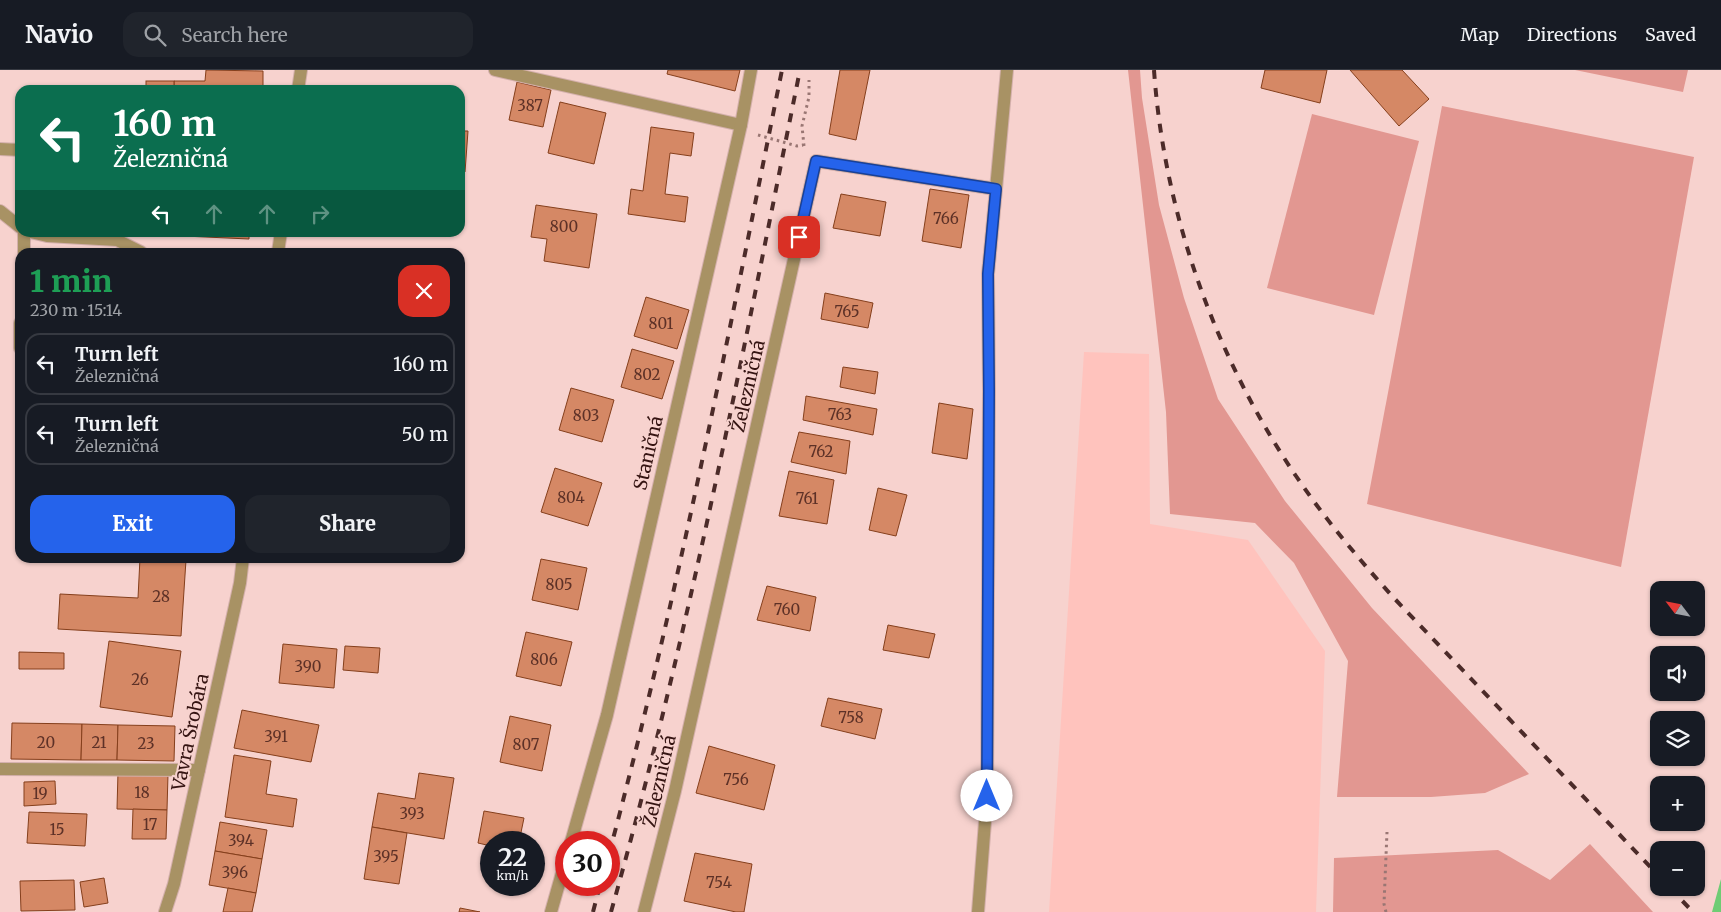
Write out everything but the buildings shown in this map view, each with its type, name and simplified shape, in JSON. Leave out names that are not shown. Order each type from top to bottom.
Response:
[{"type":"street","points":[[299,85],[301,70]]},
{"type":"street","points":[[496,70],[740,125]]},
{"type":"street","name":"Staničná","points":[[574,831],[607,715],[751,70]]},
{"type":"street","points":[[978,912],[987,796],[988,274],[1007,70]]},
{"type":"street","points":[[0,149],[15,150]]},
{"type":"street","points":[[816,161],[996,189]]},
{"type":"street","name":"Železničná","points":[[644,912],[677,782],[816,161]]},
{"type":"street","points":[[0,211],[15,223]]},
{"type":"street","points":[[64,237],[117,240],[133,248]]},
{"type":"street","name":"Vavra Šrobára","points":[[165,912],[174,884],[240,584],[242,563]]},
{"type":"street","points":[[0,769],[199,770]]},
{"type":"street","points":[[551,912],[556,896]]},
{"type":"path","points":[[809,80],[809,97],[802,126],[804,148],[816,161]]},
{"type":"path","points":[[740,125],[761,137],[797,146],[804,145]]},
{"type":"path","points":[[1386,912],[1384,904],[1387,832]]},
{"type":"shaded area","points":[[1128,70],[1140,70],[1142,98],[1159,205],[1184,298],[1218,399],[1285,501],[1372,608],[1529,774],[1485,793],[1431,797],[1337,797],[1348,661],[1294,563],[1255,523],[1170,514],[1166,412]]},
{"type":"shaded area","points":[[1575,70],[1688,70],[1683,92]]},
{"type":"shaded area","points":[[1442,106],[1694,157],[1621,567],[1367,504]]},
{"type":"shaded area","points":[[1312,114],[1419,141],[1374,315],[1267,288]]},
{"type":"shaded area","points":[[1084,352],[1149,354],[1150,524],[1248,540],[1325,651],[1316,912],[1049,912]]},
{"type":"shaded area","points":[[1590,844],[1653,912],[1333,912],[1334,858],[1498,850],[1550,880]]},
{"type":"shaded area","points":[[1721,879],[1721,912],[1712,912]]},
{"type":"railway","points":[[615,831],[658,660],[702,464],[782,70]]},
{"type":"railway","points":[[611,912],[639,808],[690,598],[736,387],[800,70]]},
{"type":"railway","points":[[1154,70],[1160,124],[1169,177],[1182,230],[1198,282],[1218,333],[1241,382],[1267,430],[1318,508],[1393,597],[1650,867]]},
{"type":"railway","points":[[593,912],[597,896]]},
{"type":"railway","points":[[1678,896],[1693,912]]},
{"type":"route","points":[[799,237],[816,161],[996,189],[988,274],[987,796]]}]
